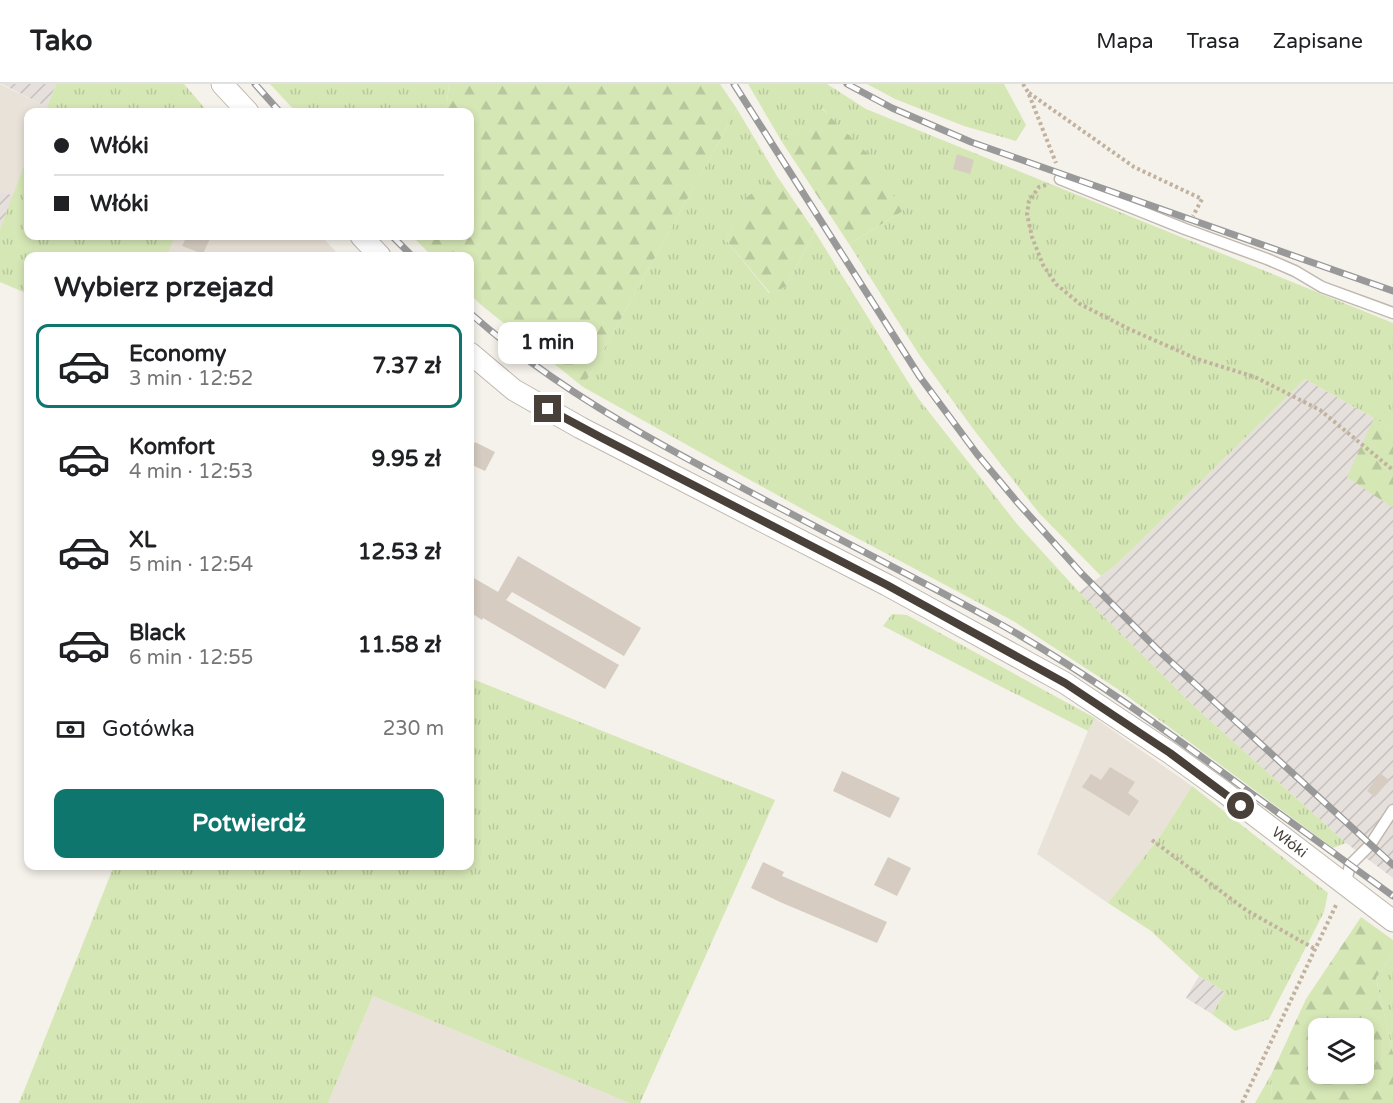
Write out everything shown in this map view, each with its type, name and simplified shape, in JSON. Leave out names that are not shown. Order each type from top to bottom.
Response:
[{"type":"street","points":[[222,84],[244,108]]},
{"type":"street","points":[[365,240],[376,252]]},
{"type":"street","name":"Włóki","points":[[474,356],[514,390],[887,585],[1065,683],[1224,792],[1393,921]]},
{"type":"lane","points":[[1060,179],[1267,259],[1295,271],[1322,287],[1393,313]]},
{"type":"lane","points":[[1345,886],[1350,865],[1370,844],[1393,810]]},
{"type":"path","points":[[1023,84],[1060,174],[1060,179],[1039,187],[1029,201],[1027,214],[1039,256],[1056,284],[1080,304],[1129,329],[1197,359],[1255,378],[1320,410],[1393,470]]},
{"type":"path","points":[[1028,92],[1134,167],[1202,199],[1185,228]]},
{"type":"path","points":[[1152,840],[1246,910],[1315,949]]},
{"type":"path","points":[[1242,1103],[1345,886]]},
{"type":"shaded area","points":[[0,84],[47,107],[24,108],[24,166],[13,196],[0,190]]},
{"type":"shaded area","points":[[2,84],[56,84],[47,107]]},
{"type":"shaded area","points":[[0,190],[13,196],[0,229]]},
{"type":"shaded area","points":[[173,240],[325,240],[336,252],[169,252]]},
{"type":"shaded area","points":[[1305,379],[1393,429],[1393,878],[1346,843],[1195,707],[1079,592],[1115,566]]},
{"type":"shaded area","points":[[1095,718],[1192,786],[1161,835],[1108,903],[1037,854]]},
{"type":"shaded area","points":[[1199,976],[1225,992],[1212,1014],[1186,998]]},
{"type":"shaded area","points":[[373,996],[629,1103],[328,1103]]},
{"type":"green space","points":[[56,84],[184,84],[205,108],[47,108]]},
{"type":"green space","points":[[270,84],[449,84],[446,108],[292,108]]},
{"type":"green space","points":[[449,84],[720,84],[737,109],[583,387],[474,298],[474,252],[428,252],[416,240],[474,240],[474,108],[446,108]]},
{"type":"green space","points":[[748,84],[827,84],[866,109],[1393,323],[1393,429],[1305,379],[1115,566],[1101,576],[1039,513],[974,430],[920,356],[849,244],[903,211],[823,109],[782,142]]},
{"type":"green space","points":[[867,84],[1004,84],[1026,125],[1016,141],[964,126],[895,99]]},
{"type":"green space","points":[[737,109],[777,176],[747,198],[726,240],[769,293],[785,287],[815,232],[918,398],[1017,524],[1079,592],[1195,707],[1346,843],[1333,848],[1119,690],[1015,622],[806,511],[583,387]]},
{"type":"green space","points":[[822,109],[867,153],[903,211],[849,244],[782,142]]},
{"type":"green space","points":[[24,166],[24,240],[173,240],[169,252],[24,252],[24,292],[0,282],[0,229]]},
{"type":"green space","points":[[777,176],[815,232],[785,287],[770,293],[726,240],[747,197]]},
{"type":"green space","points":[[1374,418],[1393,429],[1393,508],[1347,477]]},
{"type":"green space","points":[[892,614],[907,615],[1095,718],[1088,731],[883,626]]},
{"type":"green space","points":[[474,680],[775,800],[640,1103],[629,1103],[373,996],[328,1103],[19,1103],[112,870],[474,870]]},
{"type":"green space","points":[[1192,786],[1328,893],[1324,912],[1269,1019],[1235,1031],[1212,1014],[1225,992],[1199,976],[1151,931],[1108,903],[1161,835]]},
{"type":"green space","points":[[1361,917],[1393,940],[1393,954],[1376,978],[1393,1053],[1393,1103],[1271,1103],[1272,1073],[1306,999]]},
{"type":"green space","points":[[1393,954],[1393,1053],[1376,978]]},
{"type":"green space","points":[[1272,1073],[1271,1103],[1255,1103]]},
{"type":"building","points":[[957,154],[974,160],[970,174],[953,169]]},
{"type":"building","points":[[185,240],[209,240],[204,252],[182,246]]},
{"type":"building","points":[[475,442],[495,452],[485,471],[474,466]]},
{"type":"building","points":[[518,556],[641,628],[624,656],[512,592],[506,600],[619,665],[605,689],[474,615],[474,578],[498,592]]},
{"type":"building","points":[[1110,767],[1135,782],[1128,793],[1139,801],[1129,816],[1082,787],[1091,774],[1101,780]]},
{"type":"building","points":[[842,771],[900,798],[890,818],[833,791]]},
{"type":"building","points":[[1380,773],[1389,780],[1375,797],[1367,791]]},
{"type":"building","points":[[888,857],[911,868],[897,896],[874,885]]},
{"type":"building","points":[[763,862],[784,872],[782,876],[887,922],[877,943],[751,888]]},
{"type":"railway","points":[[255,84],[276,108]]},
{"type":"railway","points":[[734,84],[920,377],[977,454],[1018,503],[1082,574],[1159,651],[1393,865]]},
{"type":"railway","points":[[847,84],[892,108],[971,142],[1393,291]]},
{"type":"railway","points":[[396,240],[408,252]]},
{"type":"railway","points":[[474,316],[532,363],[632,428],[967,606],[1060,660],[1148,718],[1393,896]]},
{"type":"route","points":[[548,409],[887,585],[1065,683],[1170,753],[1241,806]]}]
